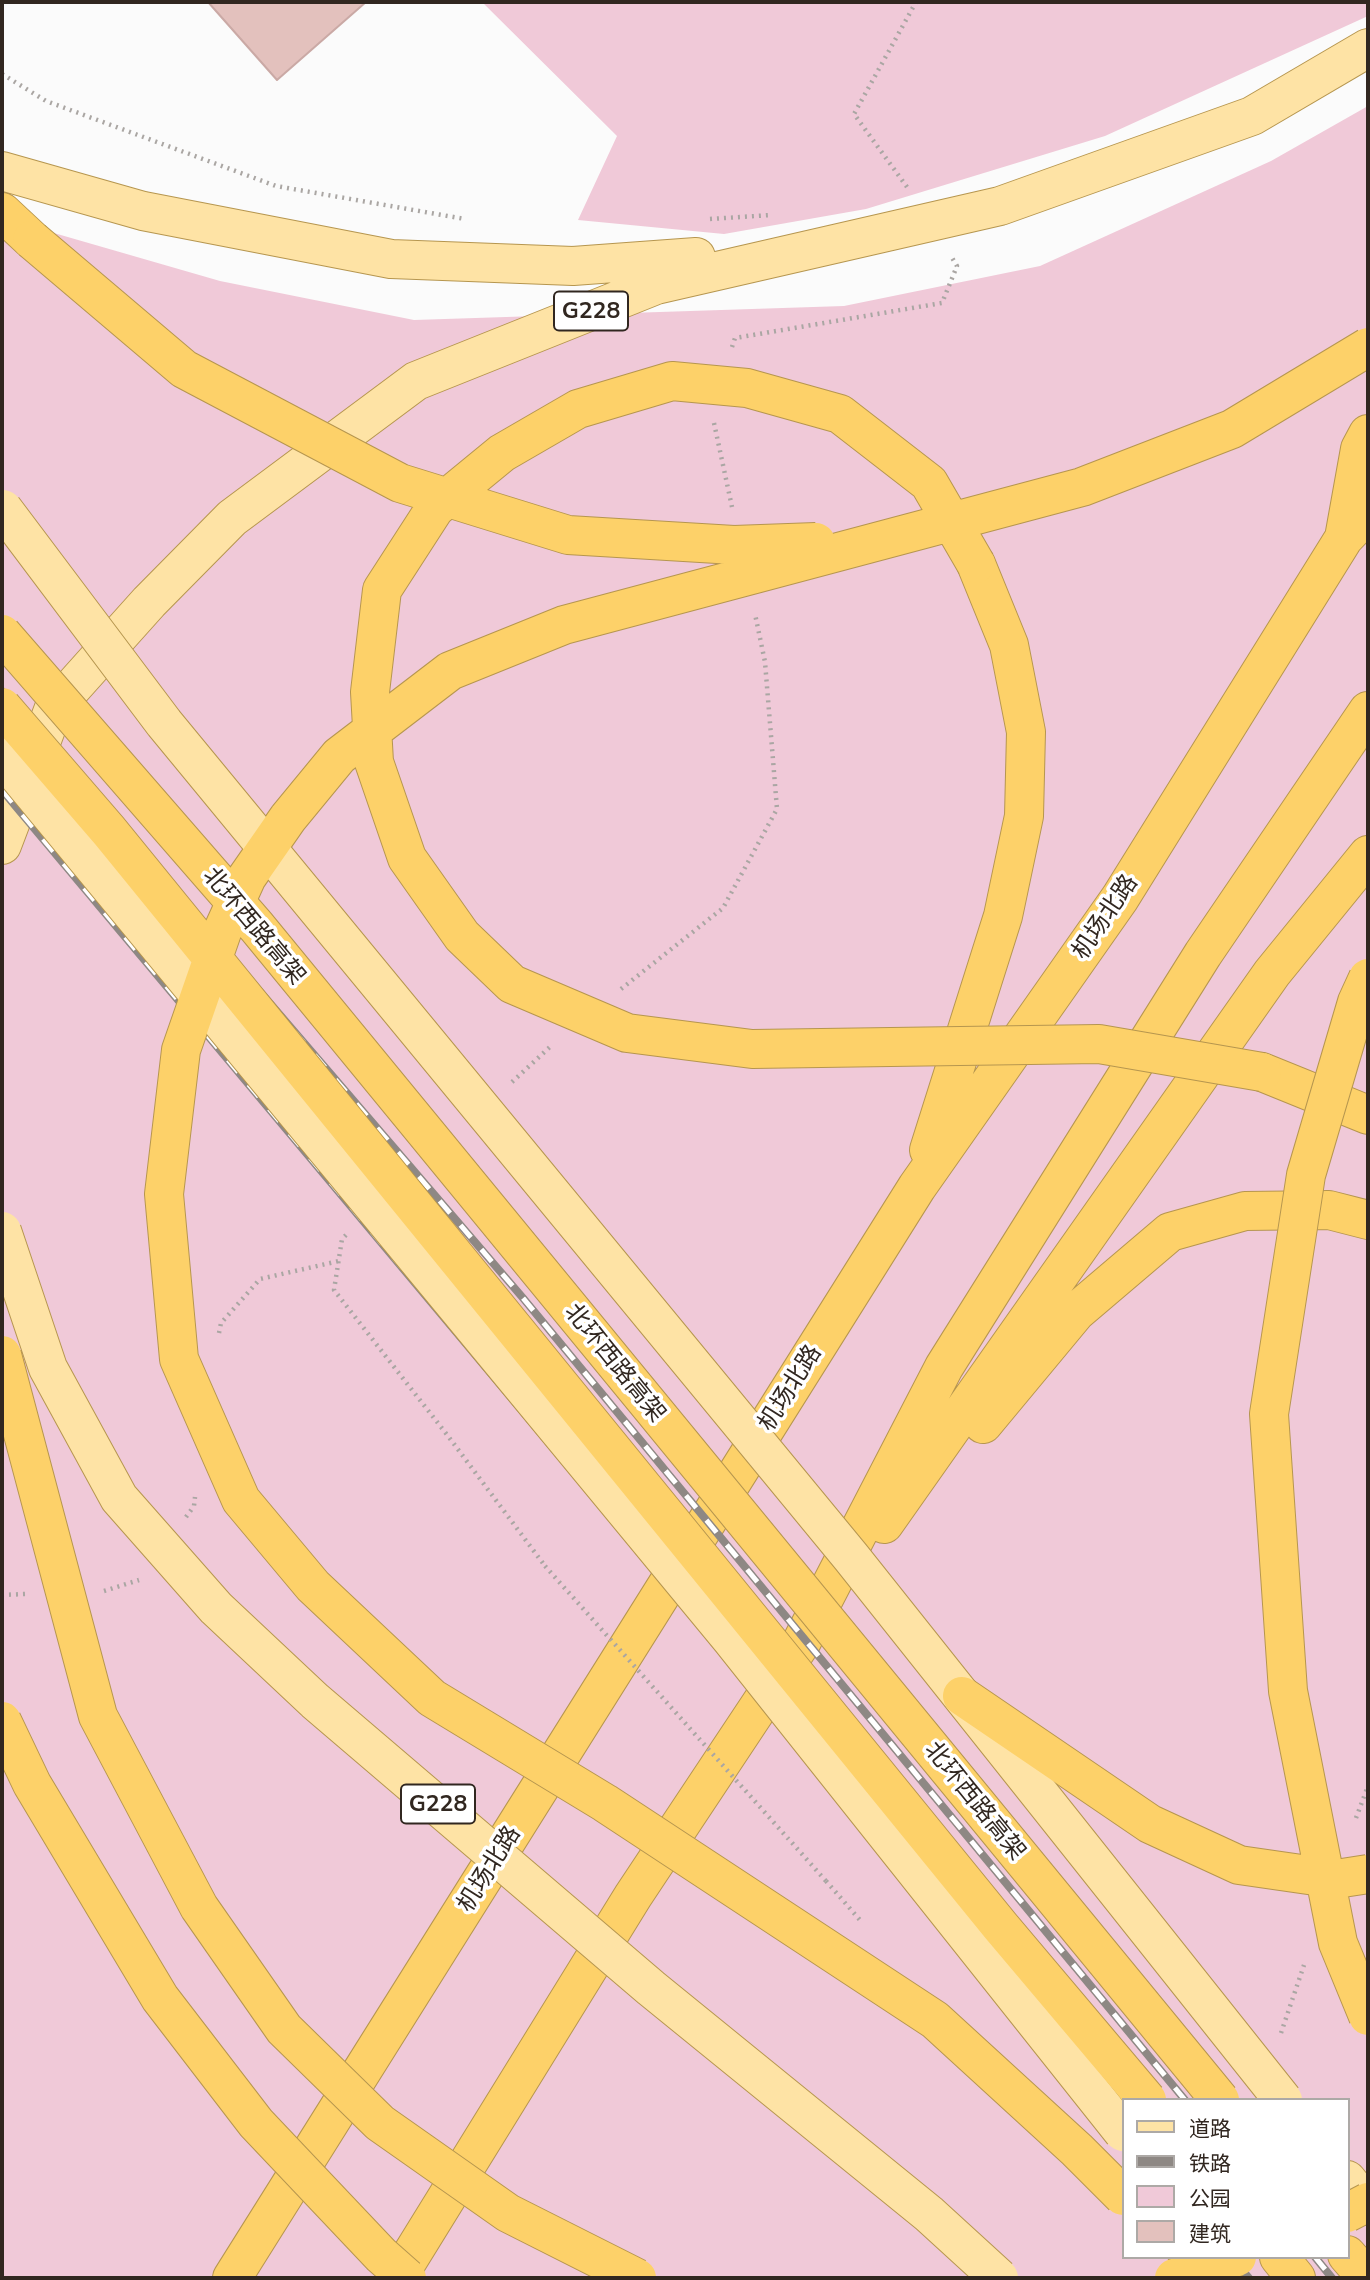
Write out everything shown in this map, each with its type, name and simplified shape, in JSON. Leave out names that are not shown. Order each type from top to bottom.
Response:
[{"type":"highway","points":[[2,212],[184,369],[400,483],[568,535],[734,545],[885,539]]},
{"type":"highway","points":[[1122,2195],[1077,2150],[935,2020],[605,1803],[432,1698],[313,1586],[241,1500],[180,1359],[164,1194],[181,1050],[222,932],[247,877],[288,818],[339,756],[450,671],[564,625],[1082,487],[1232,429],[1368,347]]},
{"type":"highway","points":[[917,1187],[1003,916],[1024,816],[1026,732],[1009,645],[976,565],[929,483],[840,414],[747,388],[672,381],[578,409],[502,453],[435,508],[382,590],[370,692],[374,762],[407,858],[462,936],[512,984],[627,1033],[752,1049],[1099,1044],[1262,1072],[1368,1115]]},
{"type":"highway","points":[[1356,525],[1360,450],[1368,434]]},
{"type":"highway","name":"机场北路","points":[[232,2278],[917,1187],[1119,898],[1356,525]]},
{"type":"highway","name":"北环西路高架","points":[[2,634],[257,927],[1218,2098]]},
{"type":"highway","points":[[2,707],[109,831],[993,1916],[1145,2098]]},
{"type":"highway","points":[[801,1643],[944,1367],[1203,954],[1368,711]]},
{"type":"highway","points":[[397,2278],[633,1896],[801,1643],[1272,973],[1368,855]]},
{"type":"highway","points":[[1368,978],[1357,1002],[1306,1175],[1269,1413],[1288,1691],[1338,1943],[1368,2016]]},
{"type":"highway","points":[[801,1643],[1076,1312],[1170,1232],[1245,1211],[1329,1210],[1368,1220]]},
{"type":"highway","points":[[2,1355],[97,1716],[214,1929],[284,2029],[380,2123],[508,2213],[637,2278]]},
{"type":"highway","points":[[962,1696],[1150,1824],[1239,1865],[1336,1879],[1368,1874]]},
{"type":"highway","points":[[2,1721],[32,1784],[160,1998],[256,2123],[381,2255],[407,2278]]},
{"type":"highway","points":[[1349,2212],[1368,2204]]},
{"type":"highway","points":[[1349,2257],[1367,2278]]},
{"type":"highway","points":[[1186,2259],[1205,2278]]},
{"type":"highway","points":[[1174,2278],[1231,2259]]},
{"type":"highway","points":[[1281,2259],[1297,2278]]},
{"type":"main road","name":"G228","points":[[2,845],[54,708],[149,602],[232,518],[416,381],[656,285],[1000,206],[1252,116],[1368,48]]},
{"type":"main road","points":[[2,171],[143,211],[391,259],[573,266],[813,249]]},
{"type":"main road","points":[[2,508],[164,723],[851,1557],[1281,2098]]},
{"type":"main road","points":[[2,756],[731,1639],[1122,2131]]},
{"type":"main road","name":"G228","points":[[2,1231],[48,1368],[120,1498],[216,1608],[315,1701],[651,1988],[929,2214],[999,2278]]},
{"type":"main road","points":[[1349,2182],[1368,2204]]},
{"type":"main road","points":[[1225,2259],[1240,2278]]},
{"type":"path","points":[[913,194],[854,114],[916,2]]},
{"type":"path","points":[[2,74],[46,101],[276,186],[478,222]]},
{"type":"path","points":[[699,220],[782,214]]},
{"type":"path","points":[[731,351],[735,338],[942,303],[957,266],[950,255]]},
{"type":"path","points":[[712,414],[734,519]]},
{"type":"path","points":[[620,991],[723,908],[777,809],[765,662],[754,610]]},
{"type":"path","points":[[508,1085],[557,1041]]},
{"type":"path","points":[[352,1230],[342,1240],[334,1290],[449,1436],[545,1566],[826,1881]]},
{"type":"green space","points":[[482,2],[1368,2],[1368,16],[1105,136],[866,209],[724,234],[578,220],[617,136]]},
{"type":"green space","points":[[1368,106],[1368,2278],[2,2278],[2,218],[220,281],[414,320],[844,306],[1040,266],[1271,161]]},
{"type":"building","points":[[208,2],[366,2],[277,80]]},
{"type":"railway","points":[[2,691],[523,1298],[1183,2098]]},
{"type":"railway","points":[[2,790],[1122,2127]]},
{"type":"railway","points":[[1233,2259],[1249,2278]]},
{"type":"railway","points":[[1317,2259],[1332,2278]]}]
